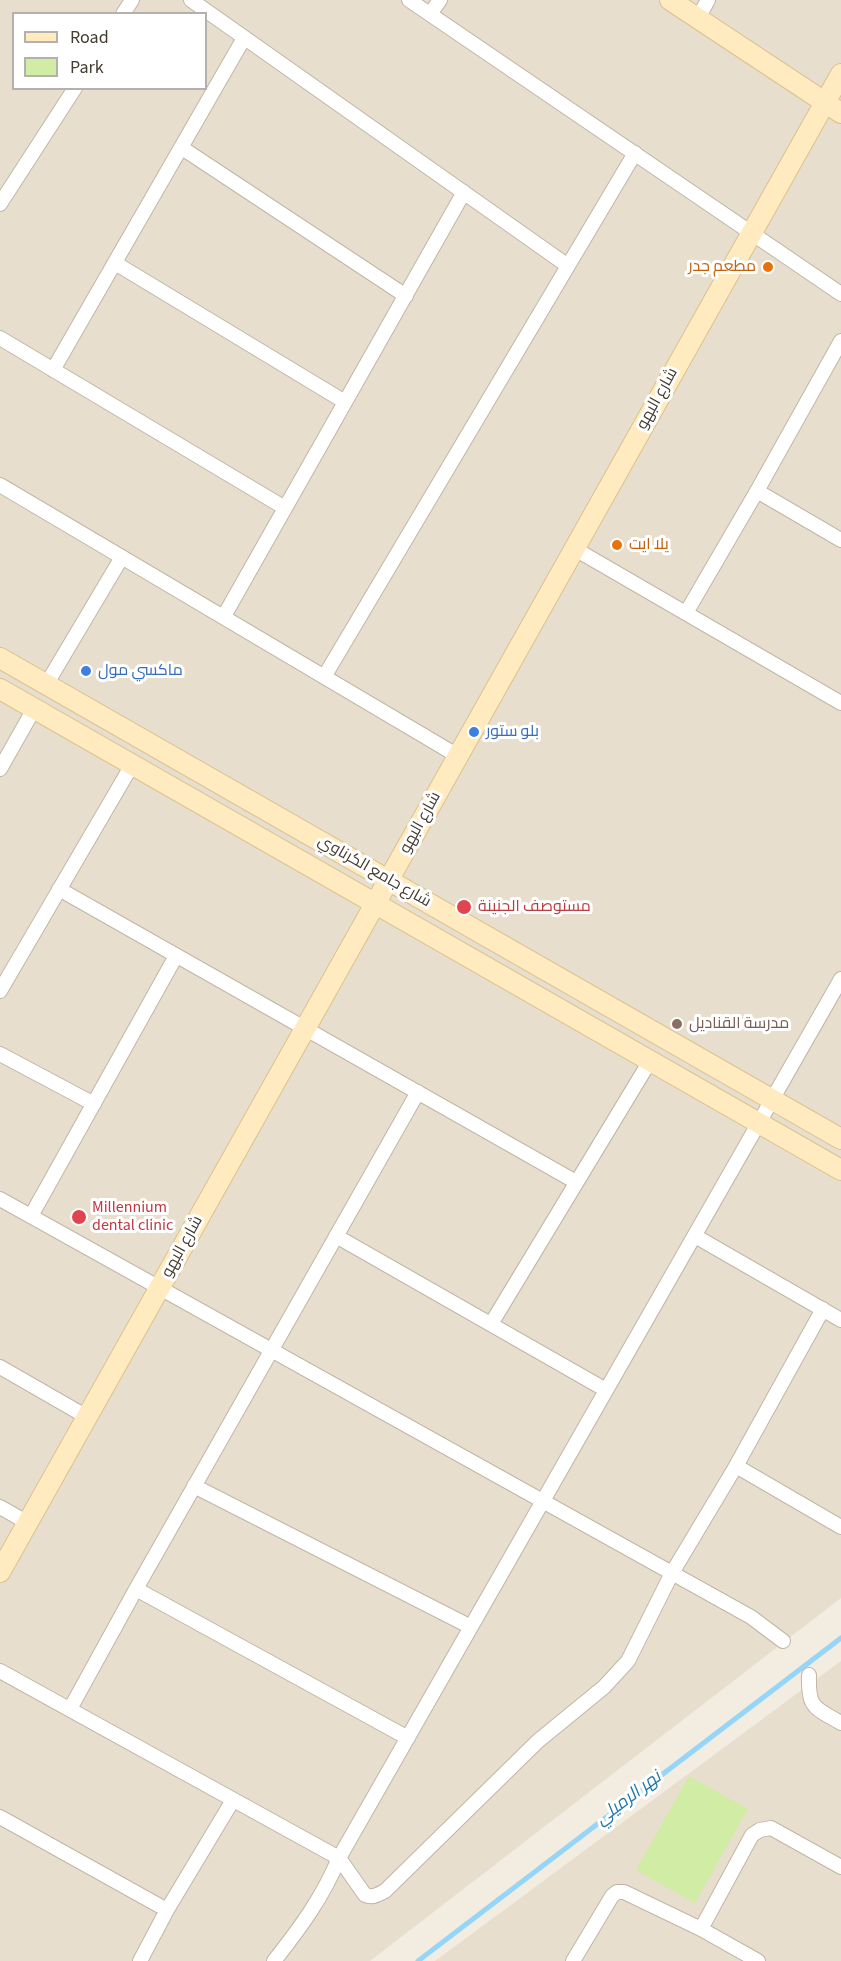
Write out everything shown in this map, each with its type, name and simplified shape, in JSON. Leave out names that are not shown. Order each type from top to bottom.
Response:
[{"type":"main road","points":[[670,0],[833,108]]},
{"type":"main road","name":"شارع البهو","points":[[0,1572],[751,233],[833,108],[841,74]]},
{"type":"main road","name":"شارع جامع الكرناوي","points":[[0,658],[841,1139]]},
{"type":"main road","name":"شارع جامع الكرناوي","points":[[0,689],[841,1170]]},
{"type":"street","points":[[191,0],[568,266]]},
{"type":"street","points":[[409,0],[841,294]]},
{"type":"street","points":[[430,14],[440,0]]},
{"type":"street","points":[[698,18],[708,0]]},
{"type":"street","points":[[53,370],[244,38]]},
{"type":"street","points":[[2,197],[74,90]]},
{"type":"street","points":[[182,148],[406,296]]},
{"type":"street","points":[[324,677],[635,153]]},
{"type":"street","points":[[224,616],[464,192]]},
{"type":"street","points":[[115,263],[345,402]]},
{"type":"street","points":[[0,338],[285,508]]},
{"type":"street","points":[[686,613],[758,491],[841,341]]},
{"type":"street","points":[[0,485],[458,756]]},
{"type":"street","points":[[758,491],[841,540]]},
{"type":"street","points":[[574,549],[841,703]]},
{"type":"street","points":[[46,685],[122,557]]},
{"type":"street","points":[[0,769],[34,709]]},
{"type":"street","points":[[0,991],[132,765]]},
{"type":"street","points":[[59,889],[576,1182]]},
{"type":"street","points":[[31,1216],[176,956]]},
{"type":"street","points":[[274,1961],[305,1922],[328,1885],[339,1858],[841,979]]},
{"type":"street","points":[[0,1054],[94,1104]]},
{"type":"street","points":[[491,1324],[650,1060]]},
{"type":"street","points":[[70,1709],[418,1092]]},
{"type":"street","points":[[0,1199],[751,1617],[783,1641]]},
{"type":"street","points":[[336,1236],[606,1390]]},
{"type":"street","points":[[695,1236],[841,1320]]},
{"type":"street","points":[[0,1671],[339,1858],[365,1895],[371,1897],[385,1891],[538,1741],[604,1687],[628,1661],[672,1573],[736,1466],[824,1309]]},
{"type":"street","points":[[0,1367],[87,1417]]},
{"type":"street","points":[[736,1466],[841,1527]]},
{"type":"street","points":[[194,1486],[471,1627]]},
{"type":"street","points":[[0,1507],[28,1522]]},
{"type":"street","points":[[136,1589],[408,1738]]},
{"type":"street","points":[[809,1675],[808,1696],[815,1708],[841,1723]]},
{"type":"street","points":[[140,1961],[167,1910],[234,1800]]},
{"type":"street","points":[[1,1822],[167,1910]]},
{"type":"street","points":[[701,1929],[752,1835],[760,1830],[771,1828],[841,1868]]},
{"type":"street","points":[[573,1961],[612,1896],[617,1892],[624,1892],[701,1929],[758,1961]]},
{"type":"shaded area","points":[[0,0],[841,0],[841,1598],[370,1961],[0,1961]]},
{"type":"shaded area","points":[[841,1661],[841,1961],[435,1961]]},
{"type":"green space","points":[[689,1776],[748,1809],[695,1903],[636,1870]]},
{"type":"waterway","name":"نهر الرميلي","points":[[418,1961],[841,1638]]},
{"type":"place","name":"مطعم جدر","points":[[768,267]]},
{"type":"place","name":"يلا ايت","points":[[617,545]]},
{"type":"place","name":"ماكسي مول","points":[[86,671]]},
{"type":"place","name":"بلو ستور","points":[[474,732]]},
{"type":"place","name":"مستوصف الجنينة","points":[[464,907]]},
{"type":"place","name":"مدرسة القناديل","points":[[677,1024]]},
{"type":"place","name":"Millennium dental clinic","points":[[79,1217]]}]
